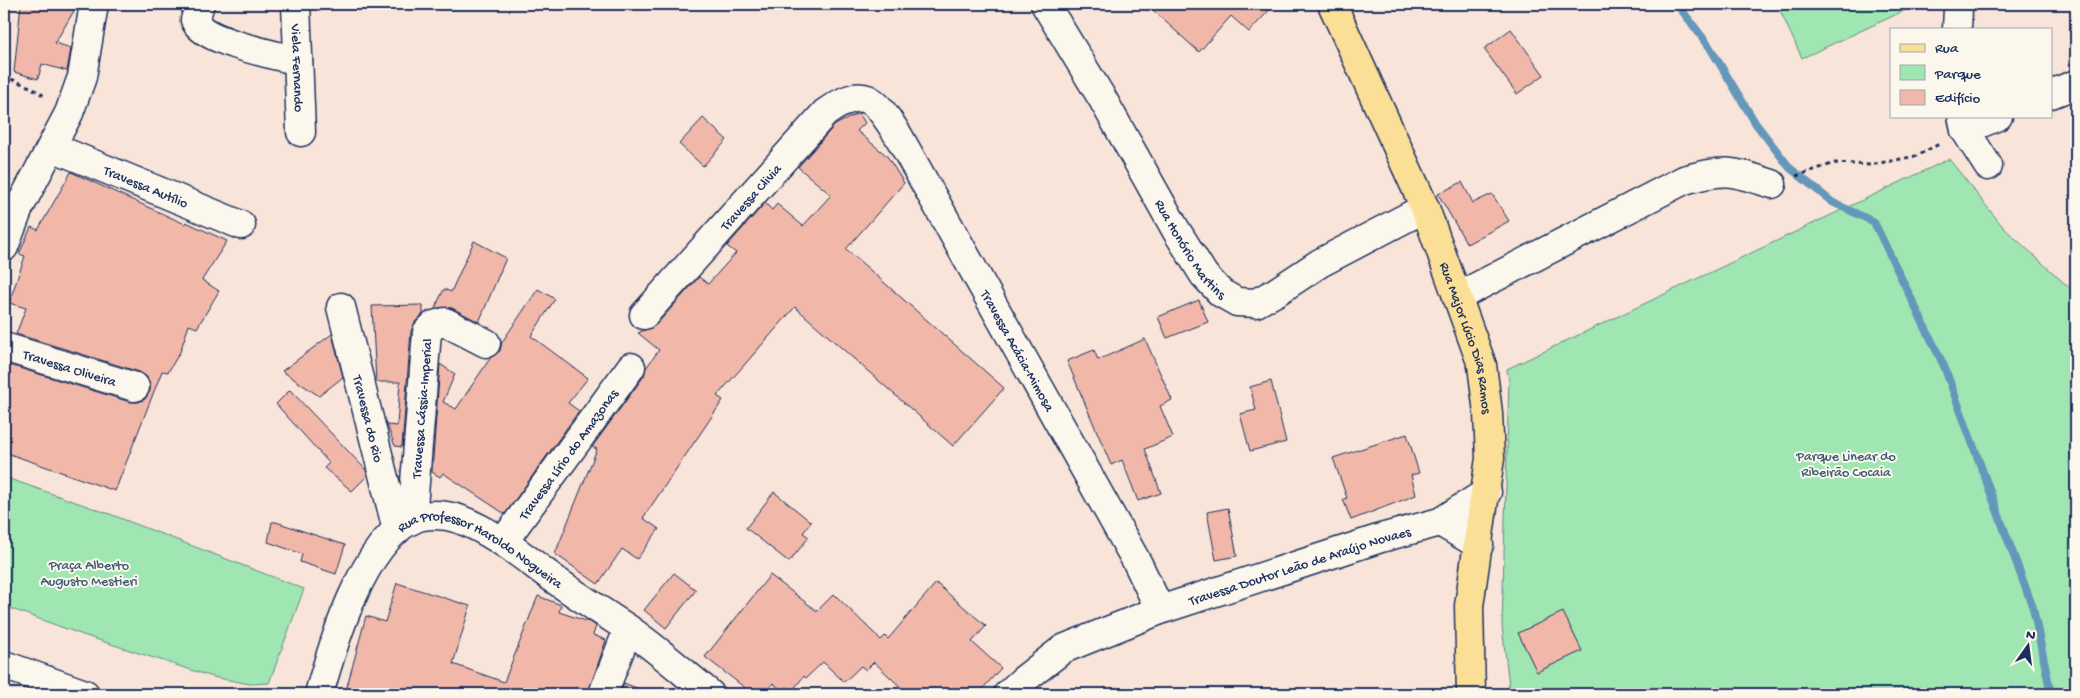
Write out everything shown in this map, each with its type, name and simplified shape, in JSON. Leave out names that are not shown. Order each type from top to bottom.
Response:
[{"type":"main road","name":"Rua Major Lúcio Dias Ramos","points":[[1332,4],[1425,208],[1482,365],[1488,414],[1490,458],[1487,492],[1470,606],[1469,674],[1472,694]]},
{"type":"street","points":[[4,247],[19,208],[69,113],[82,77],[94,4]]},
{"type":"street","points":[[200,4],[195,20],[200,30],[236,44],[298,61]]},
{"type":"street","name":"Viela Fernando","points":[[296,4],[301,132]]},
{"type":"street","name":"Rua Honório Martins","points":[[1046,4],[1102,98],[1176,230],[1204,275],[1221,293],[1237,302],[1256,303],[1320,264],[1425,208]]},
{"type":"street","points":[[2052,94],[2076,84]]},
{"type":"street","name":"Travessa Clivia","points":[[644,315],[825,113],[844,100],[854,96],[866,98]]},
{"type":"street","name":"Travessa Acácia-Mimosa","points":[[866,98],[881,108],[898,135],[1138,564],[1160,610]]},
{"type":"street","points":[[1988,118],[1964,123],[1988,166]]},
{"type":"street","name":"Travessa Autílio","points":[[52,147],[241,225]]},
{"type":"street","points":[[1457,297],[1684,180],[1712,172],[1735,172],[1772,184]]},
{"type":"street","name":"Travessa do Rio","points":[[341,307],[405,525]]},
{"type":"street","name":"Travessa Cássia-Imperial","points":[[405,525],[427,332],[434,325],[445,322],[486,343]]},
{"type":"street","name":"Travessa Oliveira","points":[[4,348],[135,387]]},
{"type":"street","name":"Travessa Lírio do Amazonas","points":[[504,541],[631,367]]},
{"type":"street","name":"Travessa Doutor Leão de Araújo Novaes","points":[[1008,694],[1063,649],[1160,610],[1381,538],[1440,522],[1487,492]]},
{"type":"street","name":"Rua Professor Haroldo Nogueira","points":[[319,694],[348,606],[376,553],[405,525],[433,514],[457,518],[504,541],[556,580],[628,629],[710,694]]},
{"type":"street","points":[[1440,522],[1479,545]]},
{"type":"street","points":[[603,694],[628,629]]},
{"type":"street","points":[[4,664],[85,694]]},
{"type":"path","points":[[4,76],[30,87],[69,113]]},
{"type":"path","points":[[1772,184],[1835,163],[1870,165],[1916,156],[1964,123]]},
{"type":"green space","points":[[1777,4],[1919,4],[1802,58]]},
{"type":"green space","name":"Parque Linear do Ribeirão Cocaia","points":[[1949,159],[2004,228],[2076,294],[2076,694],[1510,694],[1502,626],[1509,381],[1507,369]]},
{"type":"green space","name":"Praça Alberto Augusto Mestieri","points":[[4,477],[107,513],[304,589],[269,683],[250,684],[213,677],[83,635],[4,606]]},
{"type":"building","points":[[21,4],[78,4],[55,43],[71,48],[67,71],[42,64],[38,79],[14,72]]},
{"type":"building","points":[[1146,4],[1275,4],[1249,32],[1231,16],[1199,52]]},
{"type":"building","points":[[1511,29],[1544,75],[1517,94],[1484,49]]},
{"type":"building","points":[[859,113],[865,123],[857,131],[887,156],[904,183],[846,249],[1004,388],[953,446],[795,307],[717,396],[723,400],[643,518],[659,529],[637,559],[622,549],[598,584],[555,554],[597,449],[592,447],[644,376],[646,368],[659,350],[638,333],[656,325],[699,277],[708,284],[736,253],[727,246],[765,203],[772,210],[777,204],[803,226],[831,195],[798,167],[835,125]]},
{"type":"building","points":[[703,118],[727,140],[703,166],[679,144]]},
{"type":"building","points":[[71,172],[227,241],[202,280],[219,291],[197,328],[189,325],[180,352],[168,372],[162,371],[115,491],[4,452],[4,371],[6,364],[130,402],[138,402],[145,399],[150,391],[147,377],[140,372],[16,334],[26,308],[9,303],[25,256],[19,254],[31,227],[38,230]]},
{"type":"building","points":[[1462,182],[1473,203],[1492,194],[1509,221],[1467,244],[1438,194]]},
{"type":"building","points":[[474,241],[506,258],[479,322],[452,308],[435,308],[444,289],[451,292]]},
{"type":"building","points":[[538,289],[555,299],[531,336],[588,378],[568,403],[579,411],[505,514],[443,473],[440,477],[432,472],[440,364],[455,374],[443,402],[456,409],[491,357],[500,351],[502,342]]},
{"type":"building","points":[[1199,300],[1208,322],[1167,338],[1158,317]]},
{"type":"building","points":[[423,305],[423,314],[416,321],[411,331],[402,447],[395,446],[387,425],[397,426],[400,382],[376,382],[372,306]]},
{"type":"building","points":[[332,334],[343,377],[319,396],[282,371]]},
{"type":"building","points":[[1145,339],[1172,400],[1160,406],[1173,437],[1145,449],[1161,493],[1138,501],[1122,460],[1111,465],[1067,361],[1094,350],[1098,360]]},
{"type":"building","points":[[1271,381],[1286,442],[1250,451],[1240,414],[1256,410],[1250,387]]},
{"type":"building","points":[[290,390],[366,470],[367,476],[352,491],[324,468],[329,463],[276,404]]},
{"type":"building","points":[[1407,434],[1419,473],[1411,475],[1416,495],[1351,520],[1343,499],[1347,498],[1333,458]]},
{"type":"building","points":[[774,492],[811,522],[803,533],[809,537],[789,562],[746,528]]},
{"type":"building","points":[[1228,508],[1237,556],[1216,560],[1207,512]]},
{"type":"building","points":[[272,522],[345,545],[336,574],[300,562],[302,554],[268,542]]},
{"type":"building","points":[[674,573],[696,590],[666,628],[644,610]]},
{"type":"building","points":[[770,575],[817,611],[834,594],[881,640],[885,636],[888,639],[936,583],[986,626],[972,642],[1001,668],[978,694],[908,694],[874,662],[866,670],[861,666],[844,682],[823,662],[806,678],[804,676],[792,691],[787,687],[784,692],[773,683],[763,694],[753,694],[705,657]]},
{"type":"building","points":[[397,583],[470,606],[453,664],[504,682],[538,596],[561,605],[559,612],[592,623],[596,626],[593,635],[606,640],[588,694],[345,694],[366,616],[385,622]]},
{"type":"building","points":[[1563,612],[1582,651],[1537,672],[1518,633]]},
{"type":"building","points":[[624,683],[649,693],[649,694],[620,694]]},
{"type":"waterway","points":[[1677,4],[1709,46],[1756,124],[1790,168],[1832,202],[1874,222],[1944,366],[2033,608],[2051,694]]}]
